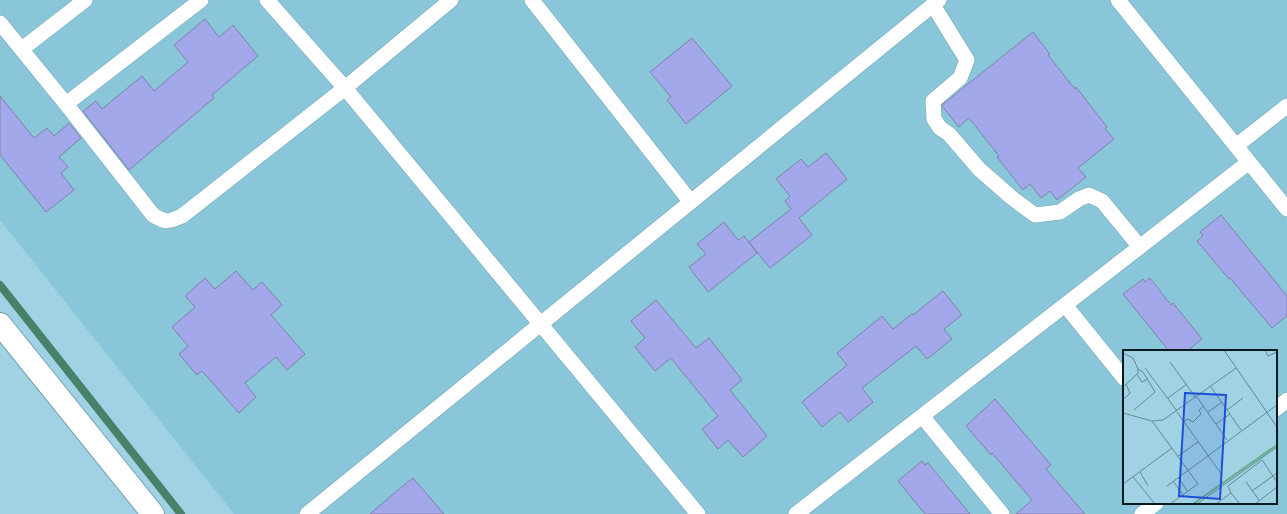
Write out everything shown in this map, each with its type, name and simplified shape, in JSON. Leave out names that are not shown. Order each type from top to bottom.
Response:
[{"type":"street","points":[[0,324],[153,514]]},
{"type":"lane","points":[[22,49],[85,0]]},
{"type":"lane","points":[[66,104],[201,0]]},
{"type":"lane","points":[[267,0],[344,88],[698,514]]},
{"type":"lane","points":[[0,23],[153,215],[163,221],[172,220],[182,216],[344,88],[451,0]]},
{"type":"lane","points":[[532,0],[690,201]]},
{"type":"lane","points":[[1118,0],[1287,209]]},
{"type":"lane","points":[[307,514],[936,2],[967,60],[960,78],[933,101],[934,119],[940,128],[949,134],[979,169],[1011,197],[1035,215],[1060,212],[1079,199],[1089,195],[1102,201],[1140,247]]},
{"type":"lane","points":[[1236,146],[1287,106]]},
{"type":"lane","points":[[796,514],[1249,162]]},
{"type":"lane","points":[[1065,305],[1123,377]]},
{"type":"lane","points":[[1277,408],[1287,400]]},
{"type":"lane","points":[[922,416],[1002,514]]},
{"type":"lane","points":[[1142,514],[1155,504]]},
{"type":"shaded area","points":[[0,0],[1287,0],[1287,514],[234,514],[0,220]]},
{"type":"building","points":[[205,19],[219,37],[233,25],[258,56],[212,95],[214,98],[129,170],[83,111],[96,101],[102,109],[142,76],[154,91],[188,62],[174,45]]},
{"type":"building","points":[[1033,32],[1050,54],[1048,55],[1075,89],[1076,87],[1107,127],[1105,129],[1114,139],[1078,168],[1086,177],[1057,200],[1050,191],[1041,198],[1030,184],[1023,190],[997,157],[999,156],[969,118],[959,127],[942,106]]},
{"type":"building","points":[[692,38],[732,86],[686,124],[667,100],[671,97],[650,72]]},
{"type":"building","points":[[0,96],[34,138],[47,128],[54,136],[69,123],[81,138],[59,157],[68,167],[61,173],[74,190],[46,212],[0,155]]},
{"type":"building","points":[[826,153],[847,179],[799,218],[812,235],[770,268],[749,242],[791,209],[785,201],[790,196],[776,179],[801,159],[808,167]]},
{"type":"building","points":[[1221,215],[1287,296],[1287,316],[1272,328],[1197,241],[1203,236],[1200,232]]},
{"type":"building","points":[[724,222],[738,240],[744,236],[757,253],[708,292],[689,267],[706,254],[697,244]]},
{"type":"building","points":[[236,271],[253,290],[262,282],[282,305],[271,315],[305,354],[287,370],[276,357],[245,383],[256,397],[239,413],[202,371],[197,375],[179,354],[188,346],[172,327],[195,307],[185,296],[205,278],[215,289]]},
{"type":"building","points":[[1150,278],[1171,305],[1173,303],[1202,339],[1188,350],[1168,350],[1123,294],[1143,279],[1145,282]]},
{"type":"building","points":[[943,291],[962,315],[944,329],[952,339],[927,359],[916,346],[862,388],[873,402],[848,422],[840,412],[822,427],[802,402],[847,365],[837,353],[882,316],[893,329]]},
{"type":"building","points":[[656,300],[696,348],[709,338],[742,380],[730,390],[767,436],[743,457],[728,440],[718,449],[702,429],[718,416],[671,358],[655,371],[635,347],[645,338],[631,321]]},
{"type":"building","points":[[995,399],[1051,465],[1046,469],[1085,514],[1016,514],[1032,500],[992,453],[991,455],[966,426]]},
{"type":"building","points":[[922,461],[925,465],[928,463],[970,514],[925,514],[898,481]]},
{"type":"building","points":[[413,478],[444,514],[370,514],[398,490]]},
{"type":"waterway","points":[[0,285],[181,514]]}]
